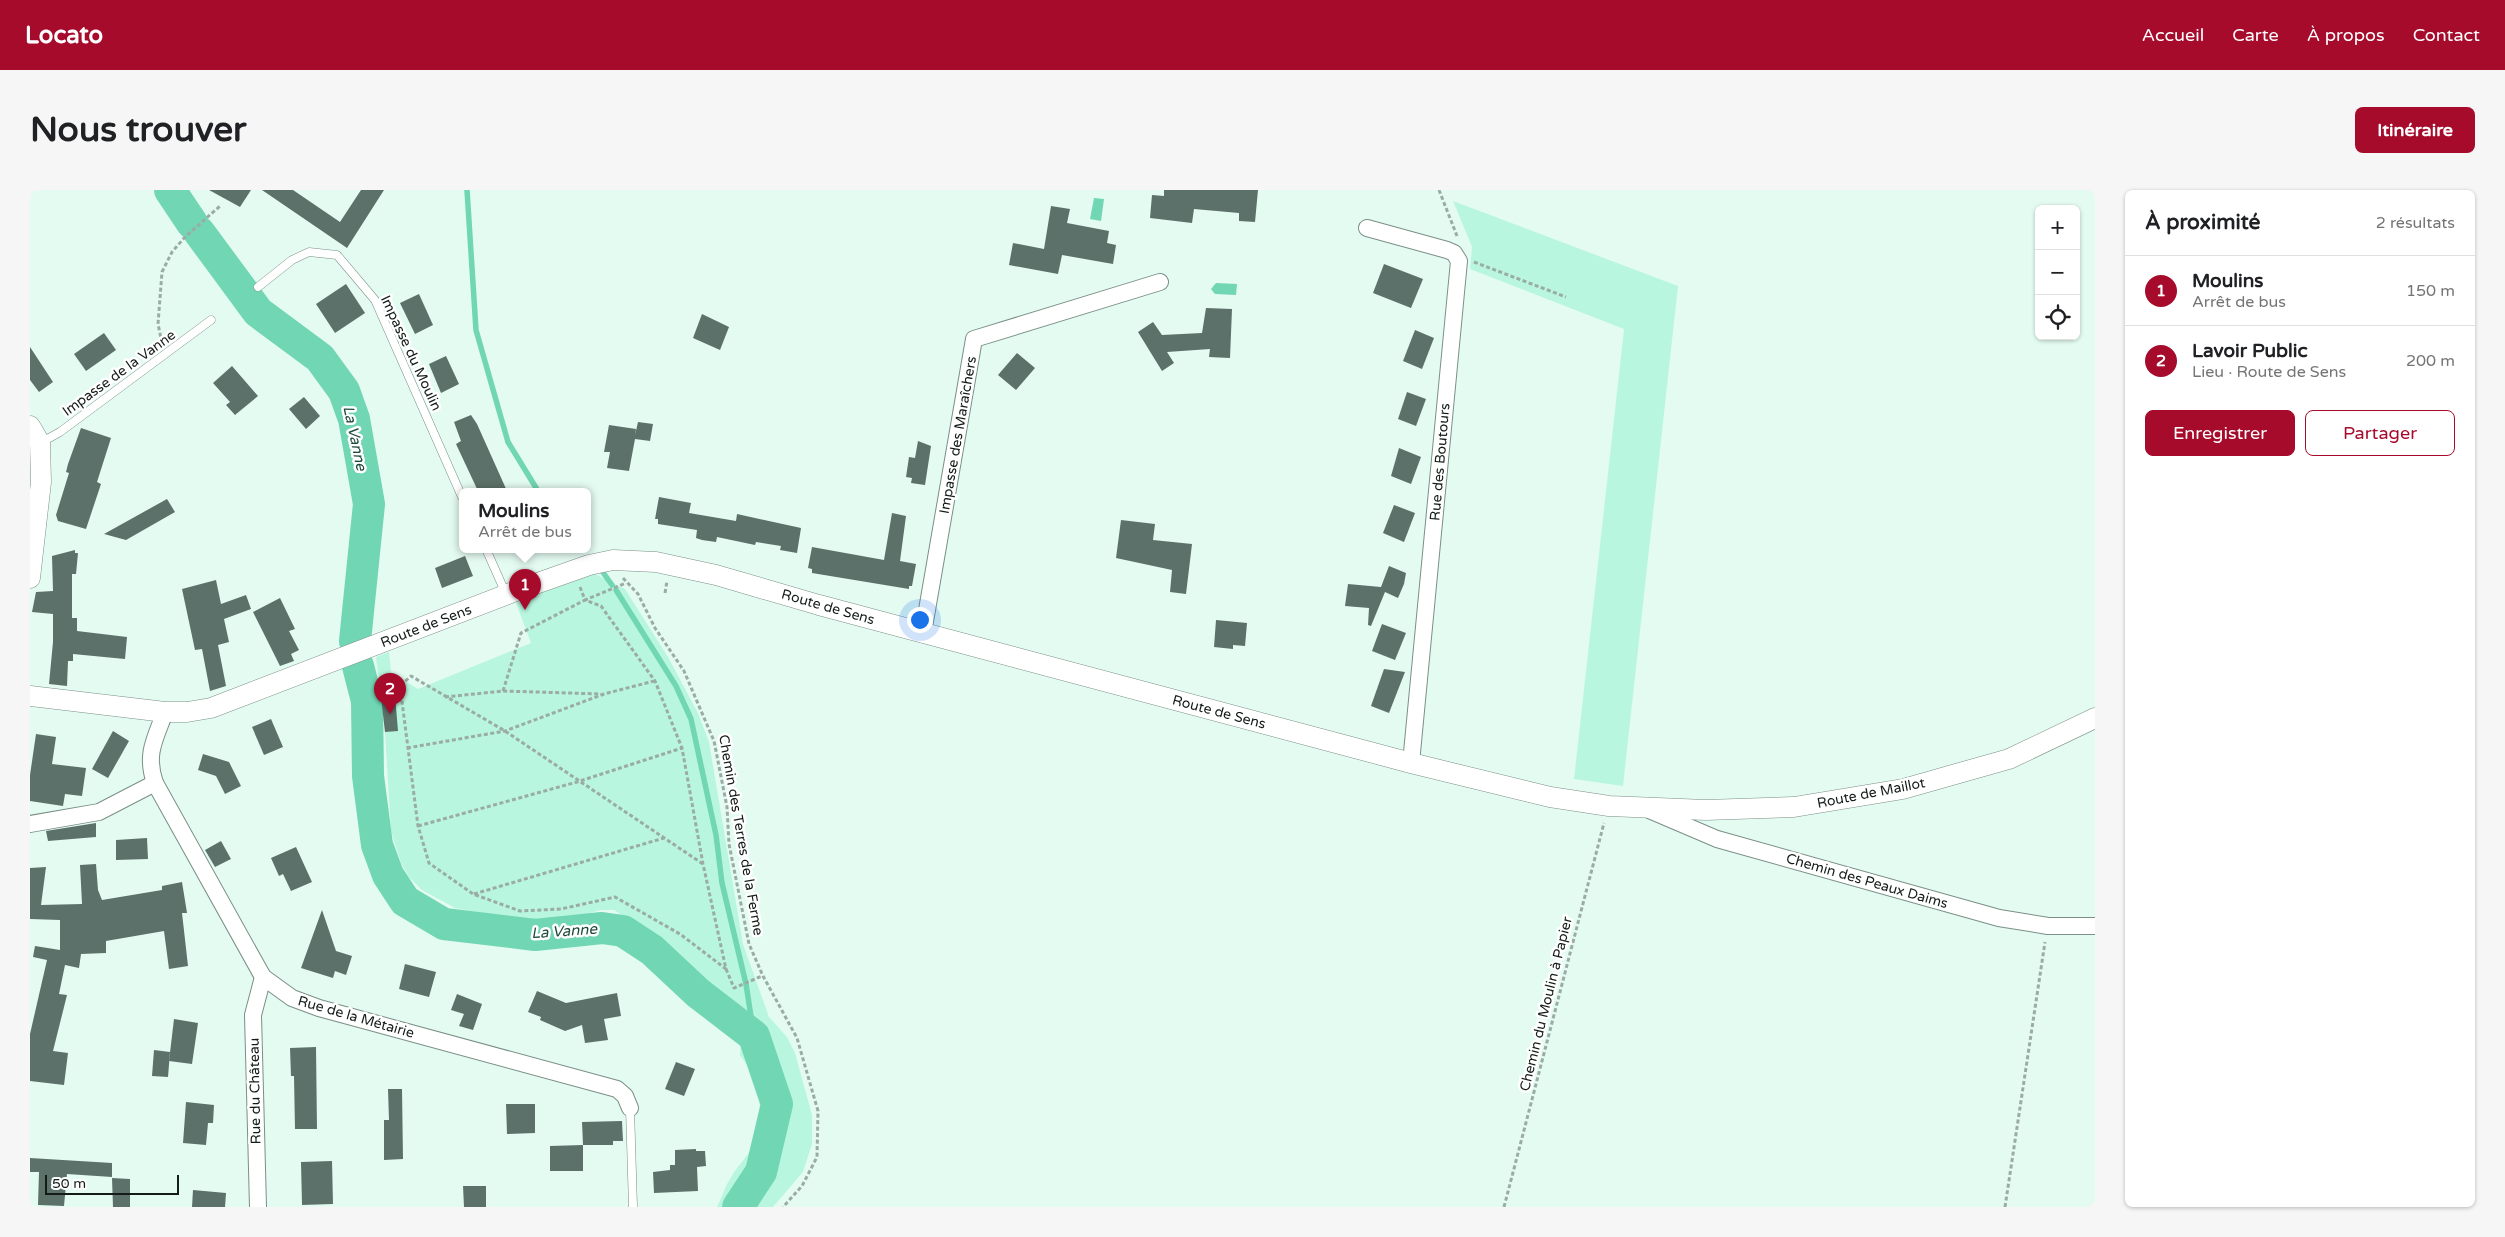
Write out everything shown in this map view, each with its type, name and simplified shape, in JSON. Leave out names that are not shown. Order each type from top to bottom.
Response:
[{"type":"street","points":[[1367,228],[1447,250],[1457,257]]},
{"type":"street","name":"Rue des Boutours","points":[[1411,763],[1458,271],[1457,257]]},
{"type":"street","name":"Impasse des Maraîchers","points":[[923,633],[974,339],[1160,282]]},
{"type":"street","points":[[30,578],[40,505],[33,437]]},
{"type":"street","name":"Route de Sens","points":[[30,696],[165,712],[187,712],[212,708],[506,594],[589,565],[613,560],[656,562],[716,575],[923,633],[1411,763],[1550,797],[1609,806],[1639,808]]},
{"type":"street","name":"Rue de la Métairie","points":[[165,712],[153,745],[149,765],[155,783],[264,977],[292,998],[318,1008],[617,1089],[625,1096],[630,1108]]},
{"type":"street","name":"Route de Maillot","points":[[1639,808],[1706,810],[1794,807],[1903,789],[2009,759],[2095,718]]},
{"type":"street","points":[[30,824],[99,812],[155,783]]},
{"type":"street","name":"Chemin des Peaux Daims","points":[[1639,808],[1717,839],[1999,918],[2048,926],[2095,926]]},
{"type":"street","name":"Rue du Château","points":[[258,1207],[253,1015],[264,977]]},
{"type":"lane","name":"Impasse du Moulin","points":[[258,287],[292,260],[309,252],[337,255],[375,300],[459,490]]},
{"type":"lane","name":"Impasse de la Vanne","points":[[33,437],[60,432],[211,320]]},
{"type":"lane","points":[[488,553],[506,594]]},
{"type":"lane","points":[[630,1108],[633,1207]]},
{"type":"path","points":[[1439,190],[1457,236],[1457,257],[1566,297]]},
{"type":"path","points":[[164,356],[158,324],[162,272],[172,252],[185,237],[220,206]]},
{"type":"path","name":"Chemin des Terres de la Ferme","points":[[613,560],[626,583],[638,594],[655,628],[684,671],[714,741],[726,806],[729,844],[749,944],[762,976],[797,1038],[818,1111],[817,1157],[802,1186],[784,1207]]},
{"type":"path","points":[[503,691],[521,633],[586,600],[626,583]]},
{"type":"path","points":[[586,600],[601,606],[655,681],[682,748],[703,864],[726,968],[734,988],[762,976]]},
{"type":"path","points":[[703,864],[577,782],[505,731],[411,676],[400,686],[418,826],[429,862],[473,894],[520,911],[561,909],[615,897],[680,934],[726,968]]},
{"type":"path","points":[[407,748],[505,731],[604,694],[655,681]]},
{"type":"path","points":[[445,697],[503,691],[604,694]]},
{"type":"path","points":[[418,826],[577,782],[682,748]]},
{"type":"path","name":"Chemin du Moulin à Papier","points":[[1504,1207],[1609,806]]},
{"type":"path","points":[[473,894],[665,838]]},
{"type":"path","points":[[2006,1207],[2048,926]]},
{"type":"shaded area","points":[[1094,198],[1104,199],[1101,221],[1090,219]]},
{"type":"shaded area","points":[[1453,201],[1678,286],[1623,786],[1574,779],[1624,329],[1470,269],[1472,247]]},
{"type":"shaded area","points":[[1216,283],[1237,284],[1236,295],[1215,294],[1211,289]]},
{"type":"shaded area","points":[[593,573],[625,589],[668,657],[698,713],[709,742],[743,944],[769,1017],[787,1037],[795,1053],[812,1115],[812,1144],[803,1172],[773,1207],[717,1207],[732,1175],[752,1147],[759,1123],[760,1111],[757,1088],[753,1076],[740,1055],[743,1016],[656,937],[614,910],[601,910],[563,920],[516,920],[455,908],[422,890],[409,877],[401,863],[391,831],[385,732],[376,657],[389,652],[391,672],[418,689],[531,643],[516,603]]},
{"type":"building","points":[[209,190],[251,190],[240,207]]},
{"type":"building","points":[[262,190],[293,190],[340,222],[361,190],[384,190],[347,248]]},
{"type":"building","points":[[1164,190],[1258,190],[1255,222],[1239,221],[1239,213],[1194,209],[1192,223],[1150,218],[1152,195],[1164,196]]},
{"type":"building","points":[[1051,206],[1070,209],[1067,223],[1109,231],[1107,243],[1116,245],[1113,264],[1062,255],[1058,274],[1009,265],[1013,243],[1044,249]]},
{"type":"building","points":[[1384,264],[1423,279],[1411,308],[1373,293]]},
{"type":"building","points":[[346,284],[365,313],[335,333],[316,304]]},
{"type":"building","points":[[419,294],[433,325],[415,334],[400,303]]},
{"type":"building","points":[[1206,308],[1232,309],[1230,358],[1209,357],[1210,349],[1167,352],[1174,363],[1162,371],[1138,332],[1153,322],[1162,335],[1202,333]]},
{"type":"building","points":[[702,314],[729,327],[720,350],[693,338]]},
{"type":"building","points":[[1415,330],[1434,338],[1422,369],[1403,361]]},
{"type":"building","points":[[104,333],[116,350],[86,371],[74,354]]},
{"type":"building","points":[[30,347],[53,382],[39,392],[30,380]]},
{"type":"building","points":[[1017,353],[1035,368],[1016,390],[998,375]]},
{"type":"building","points":[[446,356],[459,384],[441,393],[429,364]]},
{"type":"building","points":[[232,366],[258,396],[235,415],[226,405],[230,402],[213,383]]},
{"type":"building","points":[[1407,392],[1426,399],[1416,426],[1398,419]]},
{"type":"building","points":[[304,397],[320,416],[306,429],[289,409]]},
{"type":"building","points":[[471,415],[477,424],[506,488],[477,488],[456,444],[461,441],[454,422]]},
{"type":"building","points":[[638,422],[653,424],[650,441],[635,439],[629,471],[607,468],[610,452],[604,452],[609,425],[636,429],[635,435]]},
{"type":"building","points":[[81,428],[111,438],[97,482],[101,484],[86,529],[58,521],[56,515],[69,473],[66,472],[68,464]]},
{"type":"building","points":[[918,441],[931,446],[925,485],[911,483],[912,478],[906,477],[909,457],[915,458]]},
{"type":"building","points":[[1399,448],[1421,457],[1411,484],[1391,476]]},
{"type":"building","points":[[659,497],[691,503],[689,513],[736,521],[737,514],[801,528],[797,553],[780,550],[781,546],[756,542],[755,545],[717,537],[716,542],[702,540],[696,538],[697,530],[658,524],[658,519],[655,519]]},
{"type":"building","points":[[167,499],[175,512],[126,540],[104,534]]},
{"type":"building","points":[[1394,505],[1415,513],[1404,542],[1383,533]]},
{"type":"building","points":[[892,513],[906,516],[900,561],[916,564],[912,586],[909,586],[909,589],[812,573],[812,569],[808,568],[812,547],[884,560]]},
{"type":"building","points":[[1121,520],[1155,524],[1153,540],[1192,544],[1186,594],[1170,592],[1172,570],[1116,558]]},
{"type":"building","points":[[75,550],[75,553],[78,553],[76,574],[72,574],[72,618],[77,618],[77,631],[127,637],[125,659],[73,654],[73,661],[68,661],[67,686],[49,684],[53,642],[53,614],[32,612],[36,592],[53,591],[52,556]]},
{"type":"building","points":[[465,556],[473,576],[442,588],[435,568]]},
{"type":"building","points":[[1389,566],[1406,573],[1404,584],[1398,598],[1385,592],[1371,626],[1368,625],[1369,608],[1345,606],[1348,584],[1381,587]]},
{"type":"building","points":[[216,580],[221,604],[246,595],[251,609],[224,619],[229,642],[218,645],[226,686],[210,691],[202,649],[195,650],[182,589]]},
{"type":"building","points":[[280,598],[295,629],[289,631],[299,650],[291,654],[294,661],[280,666],[253,612]]},
{"type":"building","points":[[1216,620],[1247,623],[1245,646],[1233,645],[1233,649],[1214,647]]},
{"type":"building","points":[[1382,624],[1406,633],[1395,660],[1372,651]]},
{"type":"building","points":[[1384,669],[1405,672],[1389,713],[1371,706]]},
{"type":"building","points":[[395,695],[398,731],[385,732],[381,697]]},
{"type":"building","points":[[271,719],[283,747],[264,755],[252,727]]},
{"type":"building","points":[[113,731],[129,741],[108,778],[92,769]]},
{"type":"building","points":[[36,734],[56,737],[52,764],[86,768],[82,796],[65,794],[63,806],[30,801],[30,775]]},
{"type":"building","points":[[203,754],[229,762],[241,786],[225,794],[216,776],[198,770]]},
{"type":"building","points":[[96,823],[96,837],[48,841],[46,831]]},
{"type":"building","points":[[147,838],[148,859],[116,860],[116,840]]},
{"type":"building","points":[[221,841],[231,859],[215,867],[205,850]]},
{"type":"building","points":[[296,847],[312,882],[291,891],[283,874],[279,876],[271,858]]},
{"type":"building","points":[[96,864],[98,890],[102,900],[162,890],[162,886],[182,882],[187,913],[182,913],[188,966],[169,969],[164,931],[106,941],[106,953],[81,954],[79,968],[65,965],[59,994],[67,995],[53,1051],[68,1053],[64,1085],[30,1081],[30,1034],[47,960],[33,957],[35,946],[60,950],[60,920],[30,919],[30,868],[46,867],[41,905],[82,904],[80,865]]},
{"type":"building","points":[[322,910],[336,951],[352,956],[346,975],[335,971],[333,978],[301,968]]},
{"type":"building","points":[[405,964],[436,972],[429,997],[399,989]]},
{"type":"building","points":[[537,991],[566,1003],[617,993],[621,1016],[604,1019],[608,1040],[585,1043],[582,1025],[565,1031],[540,1020],[541,1017],[528,1012]]},
{"type":"building","points":[[457,994],[482,1004],[473,1030],[459,1026],[464,1014],[451,1010]]},
{"type":"building","points":[[174,1019],[198,1023],[192,1064],[169,1061]]},
{"type":"building","points":[[316,1047],[317,1129],[295,1129],[294,1076],[291,1076],[290,1048]]},
{"type":"building","points":[[154,1050],[170,1052],[168,1077],[152,1076]]},
{"type":"building","points":[[676,1062],[695,1069],[684,1096],[665,1089]]},
{"type":"building","points":[[388,1089],[402,1089],[403,1159],[384,1160],[384,1120],[389,1120]]},
{"type":"building","points":[[186,1102],[214,1105],[213,1123],[208,1123],[206,1145],[183,1143]]},
{"type":"building","points":[[506,1104],[535,1104],[535,1133],[507,1134]]},
{"type":"building","points":[[622,1121],[623,1141],[613,1141],[613,1145],[583,1145],[582,1122]]},
{"type":"building","points":[[583,1145],[583,1171],[550,1171],[550,1146]]},
{"type":"building","points":[[696,1149],[696,1151],[705,1151],[706,1166],[697,1167],[698,1191],[654,1193],[653,1172],[670,1170],[670,1165],[675,1165],[675,1150]]},
{"type":"building","points":[[30,1158],[112,1163],[112,1177],[67,1174],[64,1206],[38,1205],[39,1172],[30,1172]]},
{"type":"building","points":[[332,1161],[333,1204],[302,1205],[301,1162]]},
{"type":"building","points":[[112,1178],[130,1179],[130,1207],[113,1207]]},
{"type":"building","points":[[463,1186],[486,1186],[486,1207],[464,1207]]},
{"type":"building","points":[[193,1190],[226,1193],[225,1207],[192,1207]]},
{"type":"waterway","name":"La Vanne","points":[[170,190],[192,223]]},
{"type":"waterway","points":[[467,190],[476,330],[508,442],[536,488]]},
{"type":"waterway","name":"La Vanne","points":[[199,232],[258,312],[320,358],[344,391],[354,419],[369,504],[355,641]]},
{"type":"waterway","points":[[602,571],[612,585]]},
{"type":"waterway","points":[[616,590],[676,686],[691,719],[716,835],[722,883],[746,984],[754,1036]]},
{"type":"waterway","name":"La Vanne","points":[[358,666],[367,701],[368,776],[377,845],[388,875],[405,901],[444,924],[535,935],[602,928],[623,931],[652,950],[698,993],[754,1036],[777,1104],[761,1172],[738,1207]]},
{"type":"place","name":"Moulins","points":[[525,610]]},
{"type":"place","name":"Lavoir Public","points":[[390,714]]}]
